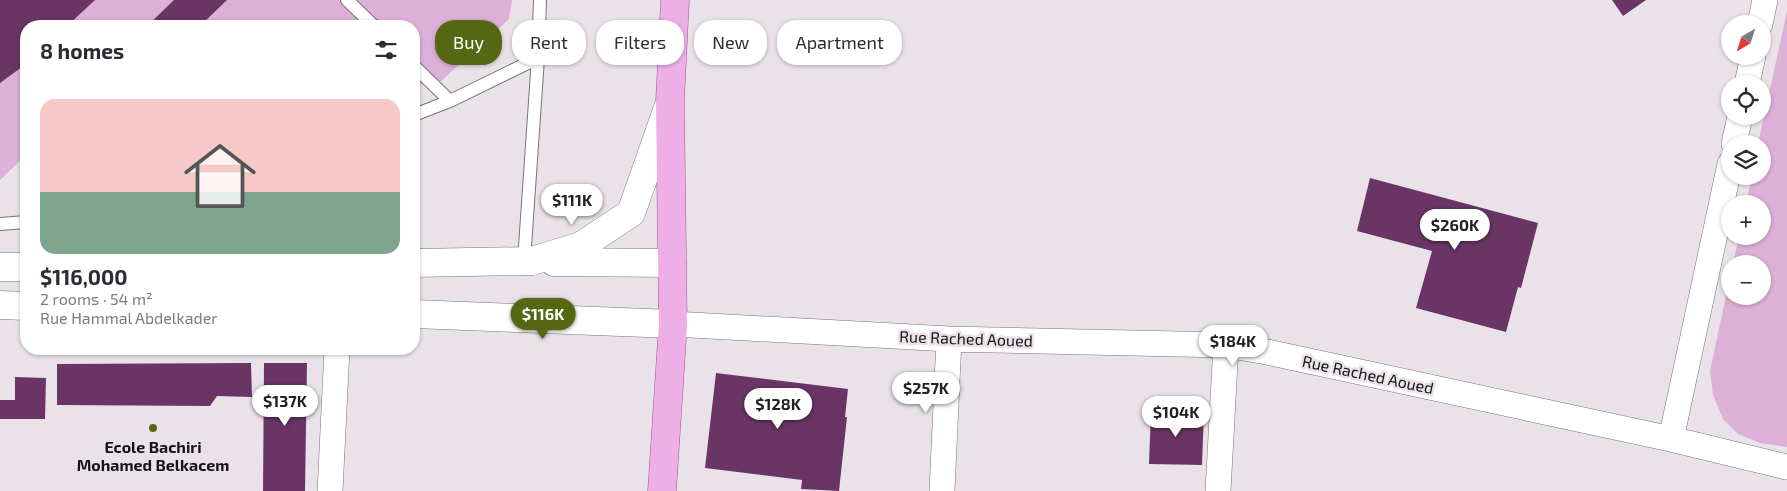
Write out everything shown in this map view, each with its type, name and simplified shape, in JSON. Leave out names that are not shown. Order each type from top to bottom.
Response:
[{"type":"main road","points":[[662,491],[673,324],[670,101],[675,0]]},
{"type":"street","points":[[1762,15],[1765,0]]},
{"type":"street","points":[[528,261],[581,246],[631,213],[670,101]]},
{"type":"street","points":[[1671,439],[1725,185]]},
{"type":"street","points":[[420,263],[528,261],[672,263]]},
{"type":"street","points":[[0,267],[20,267]]},
{"type":"street","points":[[0,305],[20,306]]},
{"type":"street","points":[[420,314],[673,324]]},
{"type":"street","name":"Rue Rached Aoued","points":[[673,324],[949,339],[1226,345],[1277,354],[1671,439],[1787,467]]},
{"type":"street","points":[[942,491],[949,339]]},
{"type":"street","points":[[1218,491],[1226,345]]},
{"type":"street","points":[[330,491],[337,355]]},
{"type":"lane","points":[[347,0],[368,20]]},
{"type":"lane","points":[[538,1],[538,20]]},
{"type":"lane","points":[[420,114],[524,65]]},
{"type":"lane","points":[[528,261],[538,65]]},
{"type":"lane","points":[[420,72],[450,101]]},
{"type":"lane","points":[[0,224],[20,222]]},
{"type":"shaded area","points":[[0,0],[512,0],[509,19],[502,25],[502,20],[435,20],[435,65],[459,65],[440,82],[420,84],[420,20],[20,20],[20,161],[0,180]]},
{"type":"shaded area","points":[[1787,11],[1787,447],[1760,443],[1738,434],[1723,419],[1713,395],[1710,371],[1724,305],[1771,305],[1771,255],[1735,255],[1737,245],[1771,245],[1771,195],[1748,195],[1750,185],[1771,185],[1771,135],[1760,135],[1762,125],[1771,125],[1771,84]]},
{"type":"building","points":[[0,0],[95,0],[73,20],[20,20],[20,68],[0,83]]},
{"type":"building","points":[[174,0],[227,0],[206,20],[153,20]]},
{"type":"building","points":[[1612,0],[1646,0],[1623,16]]},
{"type":"building","points":[[1370,178],[1538,223],[1521,288],[1518,287],[1506,332],[1416,308],[1432,251],[1357,231]]},
{"type":"building","points":[[251,363],[252,397],[217,396],[210,406],[57,405],[57,364]]},
{"type":"building","points":[[264,363],[307,363],[305,491],[263,491]]},
{"type":"building","points":[[716,373],[848,389],[839,491],[801,489],[802,480],[705,468]]},
{"type":"building","points":[[15,377],[46,378],[45,419],[0,419],[0,400],[15,400]]},
{"type":"building","points":[[1151,410],[1204,412],[1202,465],[1149,464]]},
{"type":"place","name":"Ecole Bachiri Mohamed Belkacem","points":[[153,428]]}]
